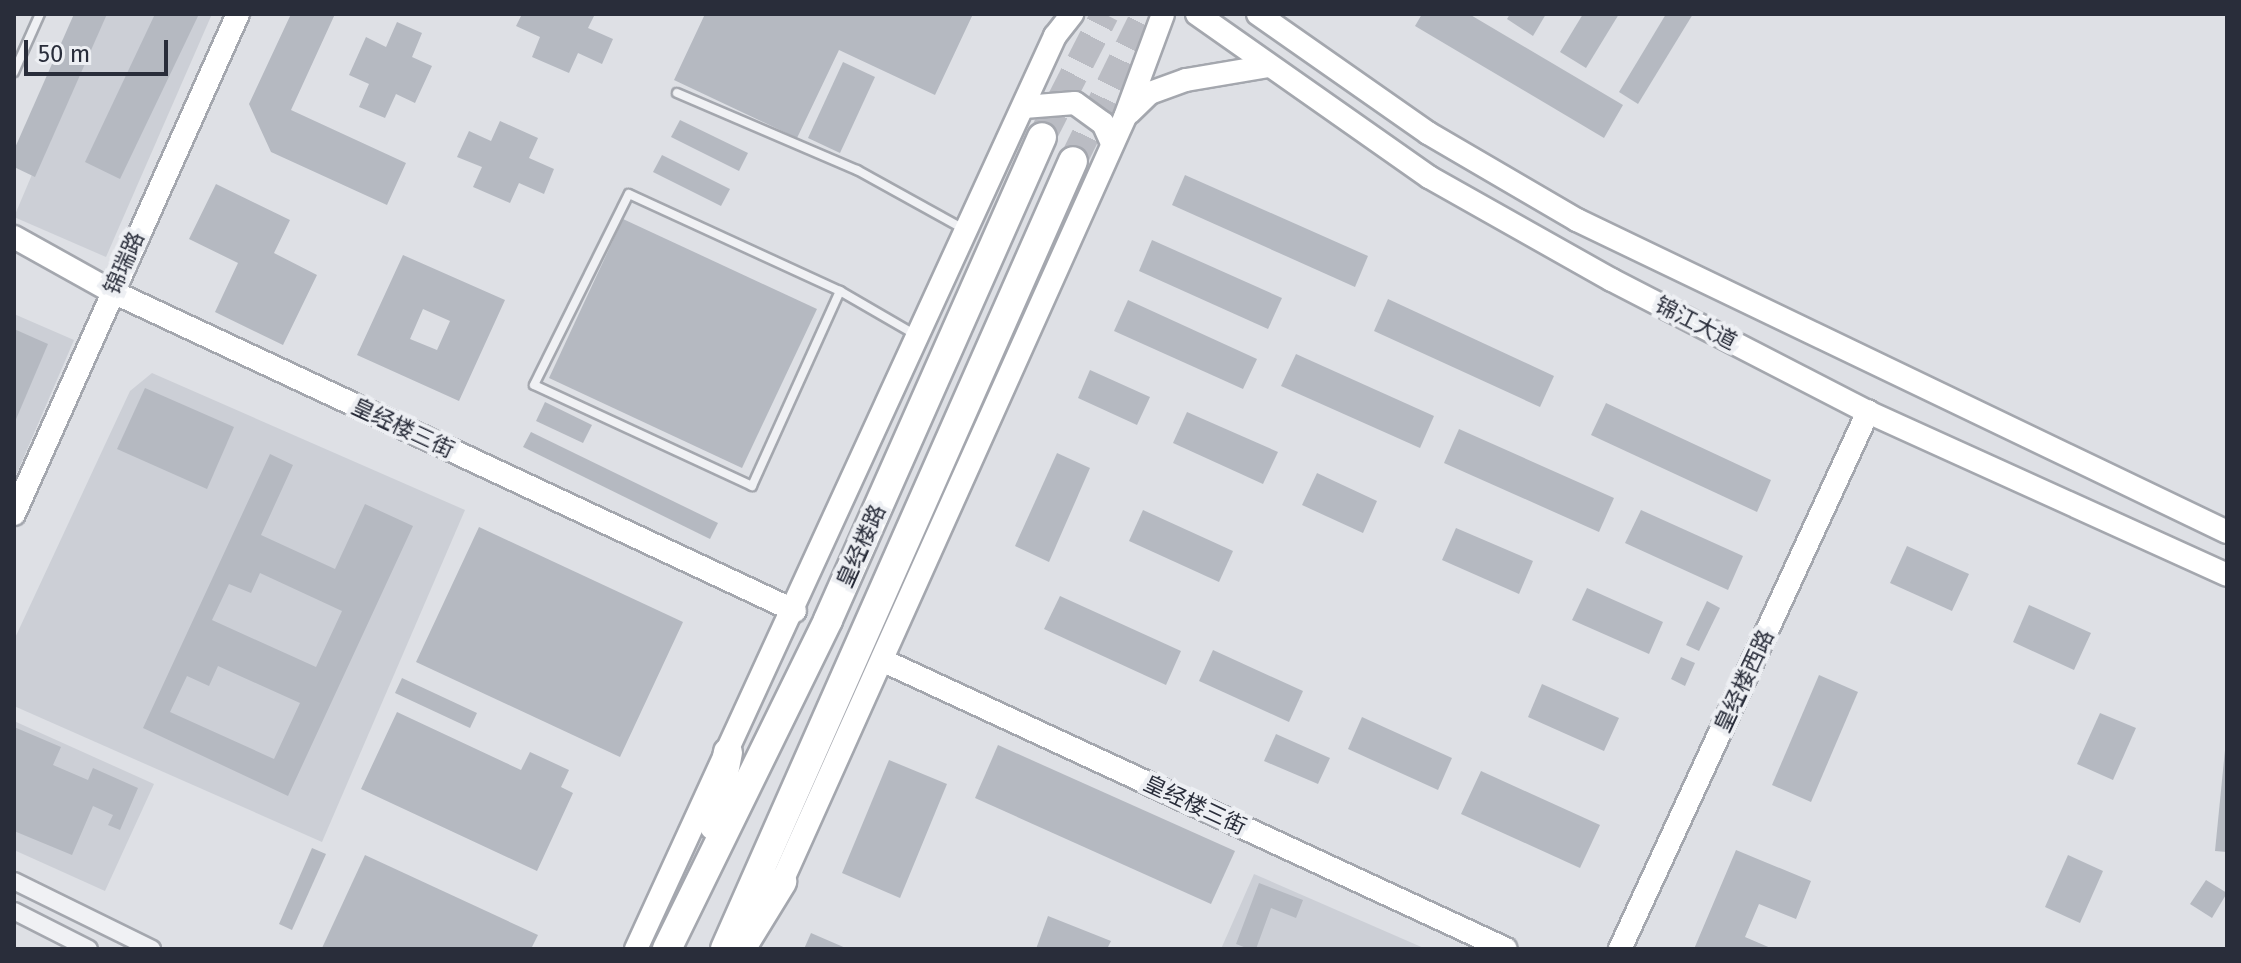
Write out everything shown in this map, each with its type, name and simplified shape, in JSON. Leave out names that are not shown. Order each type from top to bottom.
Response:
[{"type":"highway","name":"皇经楼路","points":[[667,949],[707,859],[828,620],[1042,137]]},
{"type":"highway","name":"皇经楼路","points":[[725,949],[1073,161]]},
{"type":"highway","points":[[707,859],[728,752]]},
{"type":"highway","points":[[741,949],[782,882]]},
{"type":"main road","name":"锦瑞路","points":[[14,514],[111,291],[238,14]]},
{"type":"main road","points":[[636,949],[920,338],[1024,107],[1055,25],[1072,14]]},
{"type":"main road","points":[[751,949],[884,661],[1125,117],[1163,14]]},
{"type":"main road","name":"锦江大道","points":[[1197,14],[1429,177],[1868,412],[2227,575]]},
{"type":"main road","name":"锦江大道","points":[[1268,19],[1428,133],[1577,220],[2227,532]]},
{"type":"main road","points":[[1125,117],[1150,93],[1186,80],[1269,66]]},
{"type":"main road","points":[[1024,107],[1075,103],[1103,123],[1112,143]]},
{"type":"main road","name":"皇经楼三街","points":[[14,237],[111,291],[795,611]]},
{"type":"main road","name":"皇经楼西路","points":[[1620,949],[1868,412]]},
{"type":"main road","name":"皇经楼三街","points":[[884,661],[1506,949]]},
{"type":"street","points":[[14,881],[152,949]]},
{"type":"street","points":[[14,911],[89,949]]},
{"type":"lane","points":[[14,72],[40,14]]},
{"type":"lane","points":[[677,93],[857,170],[968,231]]},
{"type":"lane","points":[[840,291],[752,486],[534,385],[629,194],[840,291],[920,338]]},
{"type":"shaded area","points":[[100,14],[212,14],[106,257],[14,217]]},
{"type":"shaded area","points":[[14,314],[74,340],[14,480]]},
{"type":"shaded area","points":[[152,373],[465,510],[322,842],[14,706],[14,640],[130,391]]},
{"type":"shaded area","points":[[14,721],[154,784],[105,891],[14,850]]},
{"type":"shaded area","points":[[1254,874],[1426,949],[1221,949]]},
{"type":"building","points":[[74,14],[107,14],[35,177],[14,167],[14,150]]},
{"type":"building","points":[[155,14],[199,14],[120,179],[85,162]]},
{"type":"building","points":[[291,14],[335,14],[291,110],[406,163],[387,205],[271,152],[249,104]]},
{"type":"building","points":[[522,14],[595,14],[588,28],[613,39],[602,64],[578,53],[569,73],[532,57],[540,37],[516,26]]},
{"type":"building","points":[[705,14],[973,14],[935,95],[839,50],[797,138],[674,80]]},
{"type":"building","points":[[1422,14],[1469,14],[1623,105],[1604,138],[1415,26]]},
{"type":"building","points":[[1510,14],[1546,14],[1533,36],[1507,19]]},
{"type":"building","points":[[1583,14],[1619,14],[1586,68],[1560,52]]},
{"type":"building","points":[[1666,14],[1693,14],[1638,104],[1619,92]]},
{"type":"building","points":[[397,22],[422,33],[412,57],[432,66],[415,103],[396,94],[385,118],[359,107],[369,84],[349,75],[366,37],[386,47]]},
{"type":"building","points":[[843,62],[875,77],[840,153],[808,138]]},
{"type":"building","points":[[680,120],[748,153],[739,171],[671,137]]},
{"type":"building","points":[[500,121],[538,138],[529,158],[554,169],[544,194],[519,183],[510,203],[473,187],[482,167],[457,157],[469,131],[491,141]]},
{"type":"building","points":[[662,155],[730,189],[721,206],[653,172]]},
{"type":"building","points":[[1185,175],[1368,256],[1355,287],[1172,205]]},
{"type":"building","points":[[216,184],[290,220],[274,253],[317,275],[283,345],[215,312],[238,263],[189,239]]},
{"type":"building","points":[[623,219],[817,309],[742,468],[549,378]]},
{"type":"building","points":[[1152,240],[1282,298],[1268,329],[1139,271]]},
{"type":"building","points":[[403,255],[505,300],[459,401],[357,355]],"holes":[[[423,309],[450,321],[437,350],[410,339]]]},
{"type":"building","points":[[1388,299],[1554,376],[1540,407],[1374,331]]},
{"type":"building","points":[[1128,300],[1257,359],[1243,389],[1114,331]]},
{"type":"building","points":[[14,329],[48,344],[14,424]]},
{"type":"building","points":[[1296,354],[1434,416],[1420,448],[1281,386]]},
{"type":"building","points":[[1090,370],[1150,397],[1137,425],[1078,398]]},
{"type":"building","points":[[145,388],[234,427],[207,489],[117,449]]},
{"type":"building","points":[[545,402],[592,425],[583,443],[536,421]]},
{"type":"building","points":[[1606,403],[1771,480],[1757,512],[1591,435]]},
{"type":"building","points":[[1187,412],[1278,452],[1263,484],[1173,443]]},
{"type":"building","points":[[1459,429],[1614,498],[1599,532],[1444,463]]},
{"type":"building","points":[[531,432],[718,523],[710,539],[523,447]]},
{"type":"building","points":[[1057,453],[1090,468],[1049,562],[1015,546]]},
{"type":"building","points":[[270,454],[293,465],[261,535],[335,569],[365,504],[413,526],[288,796],[143,728]],"holes":[[[260,573],[342,611],[316,667],[212,620],[229,584],[251,593]],[[218,666],[300,703],[274,759],[170,712],[187,676],[209,686]]]},
{"type":"building","points":[[1317,473],[1377,501],[1363,533],[1302,505]]},
{"type":"building","points":[[1143,510],[1233,551],[1219,582],[1129,541]]},
{"type":"building","points":[[1641,510],[1743,556],[1728,590],[1625,543]]},
{"type":"building","points":[[479,527],[683,622],[620,757],[416,662]]},
{"type":"building","points":[[1456,528],[1533,561],[1519,594],[1442,560]]},
{"type":"building","points":[[1907,546],[1969,574],[1952,611],[1890,583]]},
{"type":"building","points":[[1587,588],[1663,622],[1649,654],[1572,620]]},
{"type":"building","points":[[1060,596],[1181,651],[1166,685],[1044,629]]},
{"type":"building","points":[[1707,601],[1720,608],[1699,651],[1686,645]]},
{"type":"building","points":[[2029,605],[2091,633],[2074,670],[2013,642]]},
{"type":"building","points":[[1213,650],[1303,691],[1289,722],[1199,681]]},
{"type":"building","points":[[1681,657],[1695,663],[1685,686],[1671,679]]},
{"type":"building","points":[[1819,675],[1858,692],[1811,802],[1772,785]]},
{"type":"building","points":[[402,678],[477,713],[470,728],[395,693]]},
{"type":"building","points":[[1542,684],[1619,718],[1604,751],[1528,717]]},
{"type":"building","points":[[397,712],[521,770],[530,752],[569,770],[561,787],[573,793],[537,871],[361,789]]},
{"type":"building","points":[[2100,713],[2136,728],[2113,780],[2077,764]]},
{"type":"building","points":[[1362,717],[1452,758],[1438,790],[1348,749]]},
{"type":"building","points":[[14,727],[61,747],[53,765],[88,780],[93,768],[138,788],[120,830],[108,825],[113,815],[93,806],[72,855],[14,831]]},
{"type":"building","points":[[1276,734],[1330,758],[1318,784],[1264,761]]},
{"type":"building","points":[[998,745],[1235,851],[1211,904],[975,798]]},
{"type":"building","points":[[2227,750],[2227,852],[2215,851]]},
{"type":"building","points":[[889,760],[947,784],[900,898],[842,873]]},
{"type":"building","points":[[1481,771],[1600,825],[1580,868],[1461,814]]},
{"type":"building","points":[[312,848],[326,854],[292,930],[279,924]]},
{"type":"building","points":[[1736,850],[1811,881],[1796,919],[1759,904],[1745,937],[1773,949],[1694,949]]},
{"type":"building","points":[[365,855],[538,935],[531,949],[322,948]]},
{"type":"building","points":[[2068,855],[2103,871],[2080,923],[2045,907]]},
{"type":"building","points":[[2206,880],[2227,893],[2212,918],[2190,904]]},
{"type":"building","points":[[1259,883],[1303,900],[1296,918],[1271,908],[1256,949],[1249,949],[1236,944]]},
{"type":"building","points":[[1048,916],[1111,941],[1107,949],[1036,949]]},
{"type":"building","points":[[811,933],[848,949],[804,949]]},
{"type":"tunnel","points":[[1042,137],[1105,14]]},
{"type":"tunnel","points":[[1073,161],[1145,14]]}]
